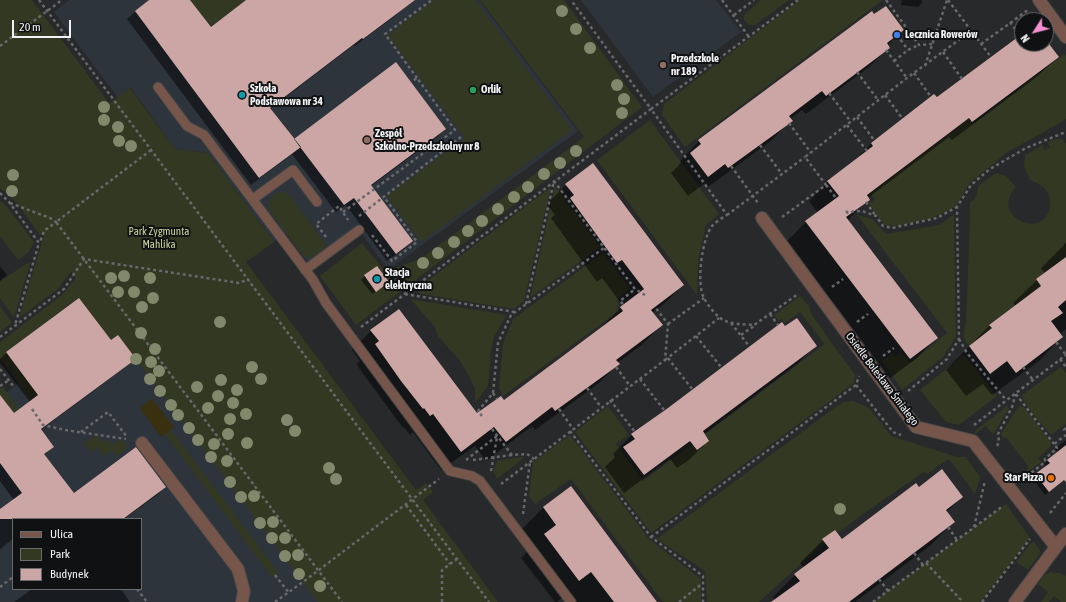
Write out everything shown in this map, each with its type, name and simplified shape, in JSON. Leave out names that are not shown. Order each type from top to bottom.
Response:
[{"type":"street","points":[[1039,0],[1066,37]]},
{"type":"street","name":"Osiedle Bolesława Śmiałego","points":[[764,217],[916,427],[973,441],[1056,547]]},
{"type":"street","points":[[142,443],[238,569],[244,591],[242,602]]},
{"type":"street","points":[[1015,602],[1066,534]]},
{"type":"lane","points":[[158,87],[187,126],[204,134],[313,280],[326,303],[450,471],[472,476],[480,481],[571,602]]},
{"type":"lane","points":[[253,199],[293,170],[317,202]]},
{"type":"lane","points":[[305,270],[361,229]]},
{"type":"path","points":[[39,0],[489,602]]},
{"type":"path","points":[[0,46],[62,0]]},
{"type":"path","points":[[343,212],[455,130],[385,34],[432,0]]},
{"type":"path","points":[[571,0],[727,215]]},
{"type":"path","points":[[722,0],[749,37]]},
{"type":"path","points":[[734,15],[754,0]]},
{"type":"path","points":[[358,329],[798,0]]},
{"type":"path","points":[[886,0],[919,45]]},
{"type":"path","points":[[948,0],[991,57]]},
{"type":"path","points":[[925,66],[948,0]]},
{"type":"path","points":[[981,44],[1039,0]]},
{"type":"path","points":[[1010,22],[1014,28]]},
{"type":"path","points":[[754,325],[731,322],[719,318],[704,298],[701,286],[701,260],[712,226],[811,153],[878,100],[971,31]]},
{"type":"path","points":[[898,35],[908,50]]},
{"type":"path","points":[[894,60],[908,50],[919,45],[932,44]]},
{"type":"path","points":[[886,50],[907,78]]},
{"type":"path","points":[[943,52],[962,79]]},
{"type":"path","points":[[857,72],[878,100]]},
{"type":"path","points":[[914,73],[931,97]]},
{"type":"path","points":[[411,82],[416,78]]},
{"type":"path","points":[[829,93],[851,122]]},
{"type":"path","points":[[885,95],[902,118]]},
{"type":"path","points":[[857,117],[874,140]]},
{"type":"path","points":[[789,123],[811,153]]},
{"type":"path","points":[[847,125],[867,151]]},
{"type":"path","points":[[866,202],[883,226],[892,228],[937,218],[957,207],[971,185],[990,169],[1026,148],[1066,132]]},
{"type":"path","points":[[361,229],[358,216],[461,137]]},
{"type":"path","points":[[760,145],[782,174]]},
{"type":"path","points":[[14,326],[44,231],[151,150]]},
{"type":"path","points":[[805,157],[836,198]]},
{"type":"path","points":[[731,166],[753,196],[764,217],[826,185]]},
{"type":"path","points":[[554,181],[635,289],[645,295]]},
{"type":"path","points":[[526,304],[554,181]]},
{"type":"path","points":[[0,193],[10,202],[39,243]]},
{"type":"path","points":[[334,248],[316,224],[339,206],[343,212],[392,260],[417,242],[384,197]]},
{"type":"path","points":[[10,202],[50,218],[56,222],[342,602]]},
{"type":"path","points":[[862,211],[869,206]]},
{"type":"path","points":[[957,207],[959,339],[967,353],[1006,400]]},
{"type":"path","points":[[846,213],[862,211],[876,216]]},
{"type":"path","points":[[482,416],[478,411],[493,393],[498,343],[511,315],[604,248]]},
{"type":"path","points":[[84,259],[239,283],[248,279]]},
{"type":"path","points":[[0,337],[64,289],[84,259]]},
{"type":"path","points":[[623,304],[620,301],[635,289]]},
{"type":"path","points":[[741,335],[801,291]]},
{"type":"path","points":[[405,294],[515,312]]},
{"type":"path","points":[[668,324],[704,298]]},
{"type":"path","points":[[655,307],[668,324],[665,360]]},
{"type":"path","points":[[770,314],[778,325]]},
{"type":"path","points":[[489,492],[719,318]]},
{"type":"path","points":[[731,322],[750,346]]},
{"type":"path","points":[[696,336],[721,368]]},
{"type":"path","points":[[897,400],[947,359],[959,339]]},
{"type":"path","points":[[974,426],[1066,355],[1056,342]]},
{"type":"path","points":[[882,357],[894,348]]},
{"type":"path","points":[[668,358],[692,389]]},
{"type":"path","points":[[1060,359],[1066,367]]},
{"type":"path","points":[[616,367],[630,386]]},
{"type":"path","points":[[1023,367],[1033,380]]},
{"type":"path","points":[[0,369],[14,387]]},
{"type":"path","points":[[651,537],[856,385],[859,375]]},
{"type":"path","points":[[640,379],[664,410]]},
{"type":"path","points":[[0,386],[9,380]]},
{"type":"path","points":[[856,385],[893,432],[906,437]]},
{"type":"path","points":[[588,388],[601,407]]},
{"type":"path","points":[[493,393],[497,399]]},
{"type":"path","points":[[873,602],[957,540],[1013,492],[1045,462],[1045,459],[1056,448],[1015,393]]},
{"type":"path","points":[[610,400],[635,432]]},
{"type":"path","points":[[559,409],[571,430],[651,537],[703,576],[704,602]]},
{"type":"path","points":[[32,410],[43,425],[80,432],[129,440],[108,412],[80,432]]},
{"type":"path","points":[[1054,444],[1066,434],[1064,430],[1066,428]]},
{"type":"path","points":[[492,429],[512,455]]},
{"type":"path","points":[[275,602],[497,436]]},
{"type":"path","points":[[487,472],[490,475],[497,436]]},
{"type":"path","points":[[473,464],[468,461],[527,454],[534,459]]},
{"type":"path","points":[[518,513],[522,519],[530,462]]},
{"type":"path","points":[[986,478],[990,483]]},
{"type":"path","points":[[406,504],[450,564]]},
{"type":"path","points":[[948,527],[957,540]]},
{"type":"path","points":[[982,602],[1030,538]]},
{"type":"path","points":[[914,553],[923,565]]},
{"type":"path","points":[[442,602],[442,570],[457,559]]},
{"type":"path","points":[[926,563],[963,602]]},
{"type":"path","points":[[275,575],[289,593]]},
{"type":"path","points":[[0,587],[12,578]]},
{"type":"path","points":[[879,579],[888,591]]},
{"type":"path","points":[[679,602],[703,583]]},
{"type":"path","points":[[138,590],[147,602]]},
{"type":"shaded area","name":"Zespół Szkolno-Przedszkolny nr 8","points":[[69,0],[479,0],[578,131],[388,270],[362,234],[313,270],[286,234],[274,242],[208,153],[175,149],[131,88],[118,98],[54,12]]},
{"type":"shaded area","name":"Przedszkole nr 189","points":[[581,0],[716,0],[741,32],[653,97]]},
{"type":"shaded area","points":[[88,291],[323,602],[0,602],[0,398],[25,378],[6,352]]},
{"type":"green space","name":"Park Zygmunta Mahlika","points":[[0,0],[32,0],[109,103],[130,88],[175,149],[208,153],[274,242],[246,262],[416,490],[426,483],[433,492],[423,500],[498,602],[318,602],[118,335],[111,340],[79,298],[6,352],[38,395],[31,400],[0,358],[0,342],[62,295],[76,278],[71,272],[57,290],[19,318],[44,235],[39,234],[16,202],[0,188]]},
{"type":"green space","points":[[190,0],[246,0],[211,27]]},
{"type":"green space","points":[[434,0],[475,0],[572,130],[421,242],[387,196],[465,138],[388,35]]},
{"type":"green space","points":[[480,0],[564,0],[642,107],[404,289],[390,270],[422,258],[584,137]]},
{"type":"green space","points":[[761,0],[789,0],[755,25],[750,25],[744,20],[744,15]]},
{"type":"green space","points":[[800,0],[883,0],[685,147],[662,115],[664,104]]},
{"type":"green space","points":[[1064,54],[1066,56],[1066,119],[1004,154],[971,182],[957,204],[948,211],[910,224],[891,226],[884,225],[869,204],[875,199],[870,194],[969,119],[973,124]]},
{"type":"green space","points":[[650,120],[719,214],[706,225],[698,260],[697,295],[597,160]]},
{"type":"green space","points":[[1063,139],[1064,143],[1066,143],[1066,242],[1064,244],[1066,247],[1066,257],[1036,279],[1041,286],[989,324],[992,328],[969,346],[965,340],[964,328],[966,322],[970,202],[975,199],[979,185],[996,173],[1006,176],[1016,187],[1009,198],[1009,208],[1014,216],[1022,222],[1032,223],[1041,221],[1047,214],[1050,198],[1044,188],[1038,183],[1030,180],[1024,166],[1025,155],[1043,145],[1044,150],[1050,148],[1048,142]]},
{"type":"green space","points":[[555,186],[600,247],[530,298]]},
{"type":"green space","points":[[551,187],[524,301],[514,309],[421,294],[417,289]]},
{"type":"green space","points":[[279,192],[285,192],[290,196],[327,246],[309,258],[302,255],[270,211],[270,200]]},
{"type":"green space","points":[[0,200],[34,242],[29,252],[18,260],[0,236]]},
{"type":"green space","points":[[954,214],[956,337],[943,357],[902,390],[882,361],[893,353],[895,357],[901,353],[910,363],[947,333],[857,215],[872,219],[886,234],[940,225]]},
{"type":"green space","points":[[362,243],[401,291],[356,325],[320,276]]},
{"type":"green space","points":[[603,253],[630,289],[616,300],[619,305],[617,308],[619,311],[503,396],[499,388],[503,344],[513,319]]},
{"type":"green space","points":[[31,261],[14,318],[0,298],[0,281]]},
{"type":"green space","points":[[800,296],[809,306],[811,314],[855,375],[854,383],[651,533],[575,432],[608,406],[629,435],[616,444],[643,481],[825,344],[800,312],[785,323],[782,319],[779,321],[774,315]]},
{"type":"green space","points":[[410,299],[507,315],[494,337],[488,386],[475,403],[475,388],[461,362],[438,336],[434,326]]},
{"type":"green space","points":[[0,306],[12,323],[0,332]]},
{"type":"green space","points":[[964,355],[997,396],[959,425],[946,422],[920,390]]},
{"type":"green space","points":[[1061,367],[1066,373],[1066,424],[1051,435],[1031,412],[1022,395]]},
{"type":"green space","points":[[3,387],[19,409],[14,413],[2,397],[0,398],[0,389]]},
{"type":"green space","points":[[853,401],[869,408],[891,436],[957,457],[966,457],[980,477],[975,494],[949,459],[928,474],[924,472],[860,516],[818,548],[759,602],[707,602],[705,571],[657,539],[837,406],[843,402]]},
{"type":"green space","points":[[1007,406],[1009,408],[993,435],[986,426],[974,435],[976,430]]},
{"type":"green space","points":[[1020,406],[1024,407],[1050,441],[1051,446],[1038,458],[1041,462],[1026,473],[1028,466],[1006,437],[1003,439],[1001,434]]},
{"type":"green space","points":[[171,430],[278,572],[272,577],[165,434]]},
{"type":"green space","points":[[570,435],[649,539],[701,579],[701,602],[663,602],[571,479],[535,504],[529,496],[533,462]]},
{"type":"green space","points":[[94,436],[98,437],[103,443],[108,439],[113,445],[119,440],[123,441],[128,448],[117,456],[112,450],[104,456],[97,447],[91,452],[84,443]]},
{"type":"green space","points":[[521,457],[524,458],[497,479],[493,472],[497,461]]},
{"type":"green space","points":[[1006,504],[1030,538],[980,602],[873,602]]},
{"type":"green space","points":[[1032,542],[1034,542],[1041,552],[1028,570],[1016,562]]},
{"type":"green space","points":[[1050,572],[1060,573],[1066,576],[1066,602],[1061,602],[1054,596],[1049,602],[1041,602],[1048,592],[1038,584],[1045,575]]},
{"type":"sand","points":[[152,399],[174,427],[161,437],[140,408]]},
{"type":"building","name":"Szkoła Podstawowa nr 34","points":[[149,0],[190,0],[211,27],[246,0],[415,0],[270,108],[301,147],[259,178],[135,11]]},
{"type":"building","points":[[886,6],[904,30],[887,43],[890,48],[826,96],[822,91],[789,116],[793,121],[728,168],[725,164],[708,177],[690,153],[701,144],[698,140],[872,11],[874,14]]},
{"type":"building","points":[[1014,40],[1014,52],[1054,52],[1054,50],[1059,57],[972,122],[969,118],[867,195],[870,200],[846,217],[938,338],[910,359],[805,221],[839,196],[827,181],[873,146],[871,143],[934,94],[937,97]]},
{"type":"building","points":[[396,62],[446,129],[371,185],[413,241],[396,254],[354,198],[344,205],[294,139]]},
{"type":"building","points":[[593,163],[684,285],[651,310],[663,325],[616,360],[620,364],[555,411],[552,407],[506,442],[494,427],[461,452],[433,414],[430,416],[424,408],[423,409],[401,381],[375,344],[379,341],[370,330],[399,309],[477,413],[501,396],[504,400],[623,311],[620,307],[644,289],[622,260],[617,263],[570,198],[574,195],[565,184]]},
{"type":"building","points":[[1066,257],[1066,300],[1058,307],[1063,313],[1051,321],[1063,337],[1016,373],[1007,361],[990,374],[969,346],[992,328],[989,325],[1041,286],[1036,279]]},
{"type":"building","name":"Stacja elektryczna","points":[[377,266],[389,282],[376,292],[364,275]]},
{"type":"building","points":[[79,298],[111,340],[118,335],[136,359],[41,429],[54,447],[44,454],[74,493],[136,447],[166,487],[124,518],[0,519],[0,509],[22,493],[0,463],[0,395],[14,413],[38,395],[6,352]]},
{"type":"building","points":[[797,318],[817,346],[703,431],[709,441],[697,450],[690,441],[644,475],[623,447],[635,439],[631,434],[782,322],[785,326]]},
{"type":"building","points":[[1066,445],[1066,482],[1064,480],[1049,492],[1035,474],[1050,463],[1047,460]]},
{"type":"building","points":[[942,469],[963,497],[946,510],[955,522],[849,602],[771,602],[800,581],[794,574],[829,548],[822,539],[835,530],[842,539],[916,483],[919,487]]},
{"type":"building","points":[[571,486],[657,602],[614,602],[591,572],[579,581],[544,534],[556,525],[543,507]]},
{"type":"place","name":"Lecznica Rowerów","points":[[897,35]]},
{"type":"place","name":"Przedszkole nr 189","points":[[663,65]]},
{"type":"place","name":"Orlik","points":[[473,90]]},
{"type":"place","name":"Szkoła Podstawowa nr 34","points":[[242,95]]},
{"type":"place","name":"Zespół Szkolno-Przedszkolny nr 8","points":[[367,140]]},
{"type":"place","name":"Stacja elektryczna","points":[[377,279]]},
{"type":"place","name":"Star Pizza","points":[[1051,478]]}]
